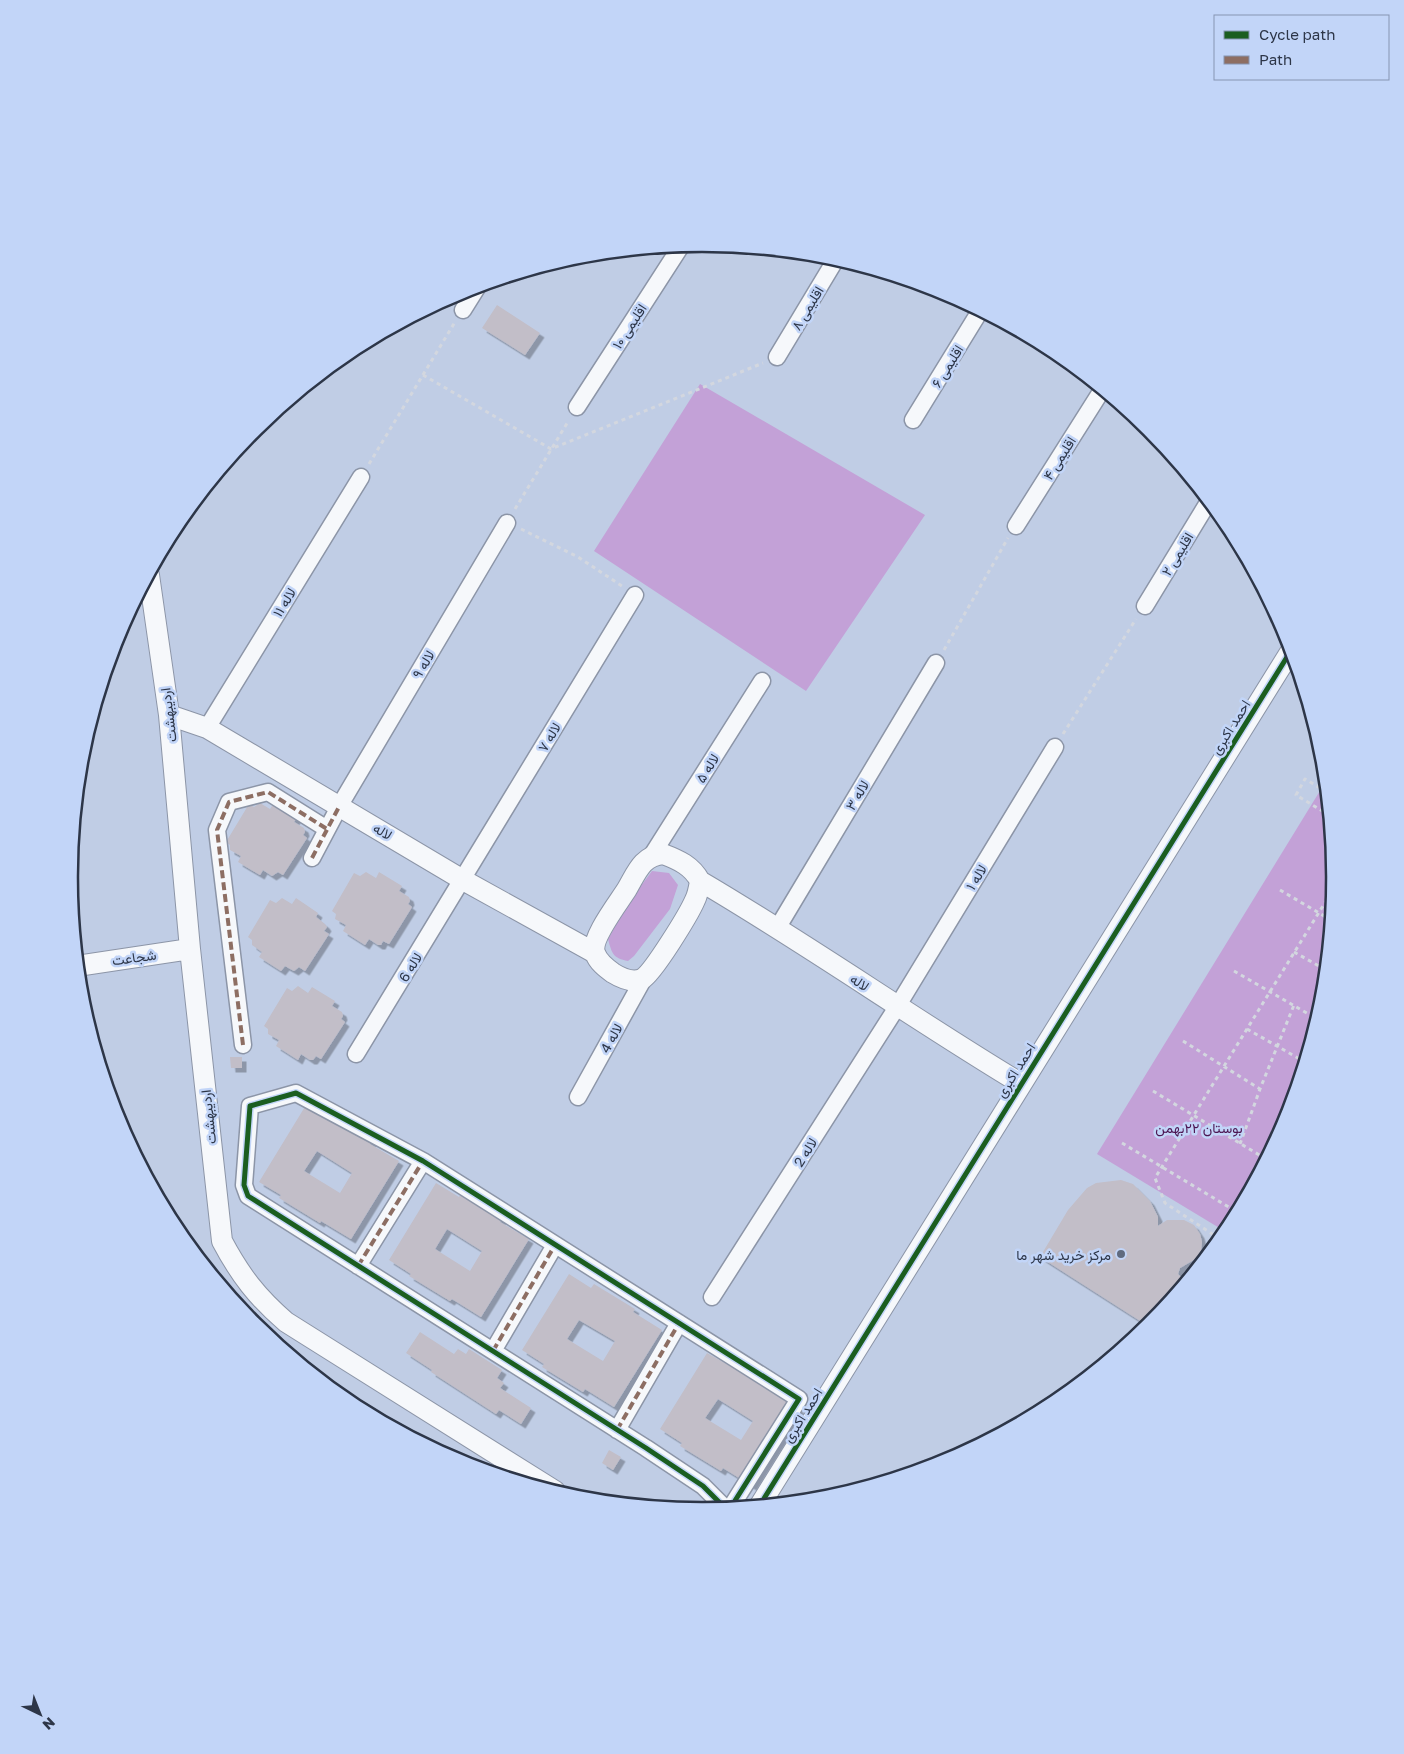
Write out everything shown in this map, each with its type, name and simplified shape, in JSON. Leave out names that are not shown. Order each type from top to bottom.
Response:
[{"type":"street","name":"اقلیمی ۱۰","points":[[577,407],[676,253]]},
{"type":"street","name":"اقلیمی ۸","points":[[777,357],[832,266]]},
{"type":"street","points":[[463,310],[471,297]]},
{"type":"street","name":"اقلیمی ۶","points":[[913,420],[977,316]]},
{"type":"street","name":"اقلیمی ۴","points":[[1016,526],[1099,395]]},
{"type":"street","name":"لاله ۱۱","points":[[207,728],[361,477]]},
{"type":"street","name":"اقلیمی ۲","points":[[1144,606],[1205,508]]},
{"type":"street","name":"لاله ۹","points":[[312,858],[340,805],[507,523]]},
{"type":"street","name":"اردیبهشت","points":[[151,585],[169,715],[190,949],[222,1241],[239,1273],[264,1303],[286,1322],[521,1474]]},
{"type":"street","name":"لاله ۷","points":[[463,880],[635,595]]},
{"type":"street","name":"احمد اکبری","points":[[764,1498],[1020,1083],[1287,659]]},
{"type":"street","name":"لاله ۳","points":[[778,927],[936,663]]},
{"type":"street","name":"لاله ۵","points":[[652,855],[762,680]]},
{"type":"street","name":"لاله","points":[[169,715],[207,728],[340,805],[463,880],[595,952]]},
{"type":"street","name":"لاله ۱","points":[[896,1006],[1055,748]]},
{"type":"street","points":[[243,1045],[217,830],[229,802],[268,792],[327,829]]},
{"type":"street","name":"لاله","points":[[652,855],[663,854],[679,860],[695,871],[700,881],[778,927],[896,1006],[1020,1083]]},
{"type":"street","points":[[652,855],[642,865],[601,930],[595,943],[595,952],[602,965],[620,978],[636,981],[644,978],[658,960],[696,899],[700,881]]},
{"type":"street","name":"لاله 6","points":[[356,1054],[463,880]]},
{"type":"street","name":"شجاعت","points":[[84,965],[190,949]]},
{"type":"street","name":"لاله 4","points":[[578,1097],[644,978]]},
{"type":"street","name":"لاله 2","points":[[712,1297],[896,1006]]},
{"type":"street","points":[[718,1501],[703,1486],[617,1430],[248,1196],[244,1185],[250,1106],[296,1093],[422,1161],[799,1399],[735,1500]]},
{"type":"street","points":[[358,1266],[422,1161]]},
{"type":"street","points":[[492,1351],[555,1245]]},
{"type":"street","points":[[617,1430],[679,1323]]},
{"type":"path","points":[[361,477],[463,310]]},
{"type":"path","points":[[577,407],[507,523],[578,558],[635,595]]},
{"type":"path","points":[[936,663],[1016,526]]},
{"type":"path","points":[[1055,748],[1144,606]]},
{"type":"path","points":[[1320,788],[1305,779],[1296,795],[1323,812]]},
{"type":"path","points":[[1280,890],[1325,917]]},
{"type":"path","points":[[1213,1235],[1165,1203],[1155,1178],[1325,902]]},
{"type":"path","points":[[1294,952],[1320,967]]},
{"type":"path","points":[[1234,972],[1311,1015]]},
{"type":"path","points":[[1240,1144],[1294,1005]]},
{"type":"path","points":[[1248,1029],[1299,1059]]},
{"type":"path","points":[[1183,1041],[1260,1089]]},
{"type":"path","points":[[1153,1091],[1261,1156]]},
{"type":"path","points":[[1122,1142],[1231,1209]]},
{"type":"green space","points":[[700,384],[925,515],[806,691],[594,551]]},
{"type":"green space","name":"بوستان ۲۲بهمن","points":[[1320,790],[1325,836],[1325,918],[1315,999],[1293,1078],[1279,1116],[1243,1189],[1218,1227],[1097,1154]]},
{"type":"green space","points":[[652,871],[669,873],[678,885],[670,909],[634,956],[628,961],[623,960],[616,957],[608,939],[629,902]]},
{"type":"building","points":[[497,305],[540,333],[525,355],[482,328]]},
{"type":"building","points":[[260,803],[270,809],[274,803],[297,817],[294,822],[304,828],[305,832],[303,835],[307,838],[283,875],[278,872],[272,876],[263,870],[260,875],[238,862],[241,856],[230,850],[230,845],[226,842],[249,804],[254,807]]},
{"type":"building","points":[[366,872],[376,878],[379,872],[402,886],[399,891],[409,897],[410,901],[408,904],[412,907],[389,944],[383,941],[381,945],[378,945],[369,939],[365,945],[343,931],[346,925],[335,919],[336,914],[332,911],[354,873],[360,876]]},
{"type":"building","points":[[282,898],[292,904],[296,898],[318,913],[316,917],[327,927],[324,931],[329,934],[305,971],[299,967],[294,971],[285,966],[281,971],[259,957],[262,952],[252,945],[252,940],[248,937],[270,900],[276,903]]},
{"type":"building","points":[[298,986],[308,993],[312,987],[335,1001],[332,1006],[342,1012],[343,1016],[341,1019],[345,1022],[321,1059],[316,1056],[313,1060],[310,1060],[301,1054],[298,1060],[276,1046],[279,1040],[268,1034],[268,1029],[264,1026],[287,988],[292,991]]},
{"type":"building","points":[[230,1057],[242,1057],[242,1068],[231,1068]]},
{"type":"building","points":[[306,1105],[372,1141],[370,1144],[399,1161],[351,1239],[279,1198],[281,1195],[259,1182]],"holes":[[[317,1151],[352,1173],[340,1193],[304,1171]]]},
{"type":"building","name":"مرکز خرید شهر ما","points":[[1121,1180],[1133,1184],[1150,1201],[1158,1217],[1158,1226],[1167,1220],[1184,1220],[1194,1225],[1200,1234],[1202,1242],[1200,1253],[1196,1259],[1180,1268],[1178,1274],[1181,1277],[1141,1322],[1040,1257],[1068,1210],[1087,1188],[1096,1183]]},
{"type":"building","points":[[436,1183],[459,1197],[461,1193],[502,1219],[500,1222],[529,1239],[481,1317],[409,1276],[411,1274],[389,1260]],"holes":[[[447,1229],[482,1251],[470,1271],[435,1249]]]},
{"type":"building","points":[[569,1274],[591,1288],[594,1284],[635,1309],[633,1312],[662,1330],[614,1407],[585,1389],[583,1392],[542,1367],[544,1364],[522,1350]],"holes":[[[579,1320],[615,1341],[603,1361],[567,1339]]]},
{"type":"building","points":[[420,1332],[454,1354],[458,1349],[466,1354],[469,1349],[502,1370],[497,1378],[504,1383],[500,1388],[531,1408],[521,1424],[499,1410],[496,1414],[431,1372],[432,1370],[406,1353]]},
{"type":"building","points":[[707,1353],[730,1366],[732,1363],[773,1388],[771,1391],[800,1409],[752,1486],[723,1468],[721,1471],[680,1446],[682,1443],[660,1429]],"holes":[[[718,1399],[753,1421],[741,1440],[705,1418]]]},
{"type":"building","points":[[609,1450],[621,1457],[613,1470],[602,1463]]},
{"type":"marked path","points":[[243,1045],[217,830],[229,802],[268,792],[327,829]]},
{"type":"marked path","points":[[312,858],[340,805]]},
{"type":"marked path","points":[[358,1266],[423,1161]]},
{"type":"marked path","points":[[493,1351],[555,1245]]},
{"type":"marked path","points":[[617,1430],[679,1323]]},
{"type":"cycle path","points":[[764,1498],[1286,658]]},
{"type":"cycle path","points":[[718,1501],[703,1486],[646,1448],[248,1196],[244,1185],[250,1106],[296,1093],[423,1161],[799,1399],[735,1500]]},
{"type":"place","name":"مرکز خرید شهر ما","points":[[1121,1254]]}]
